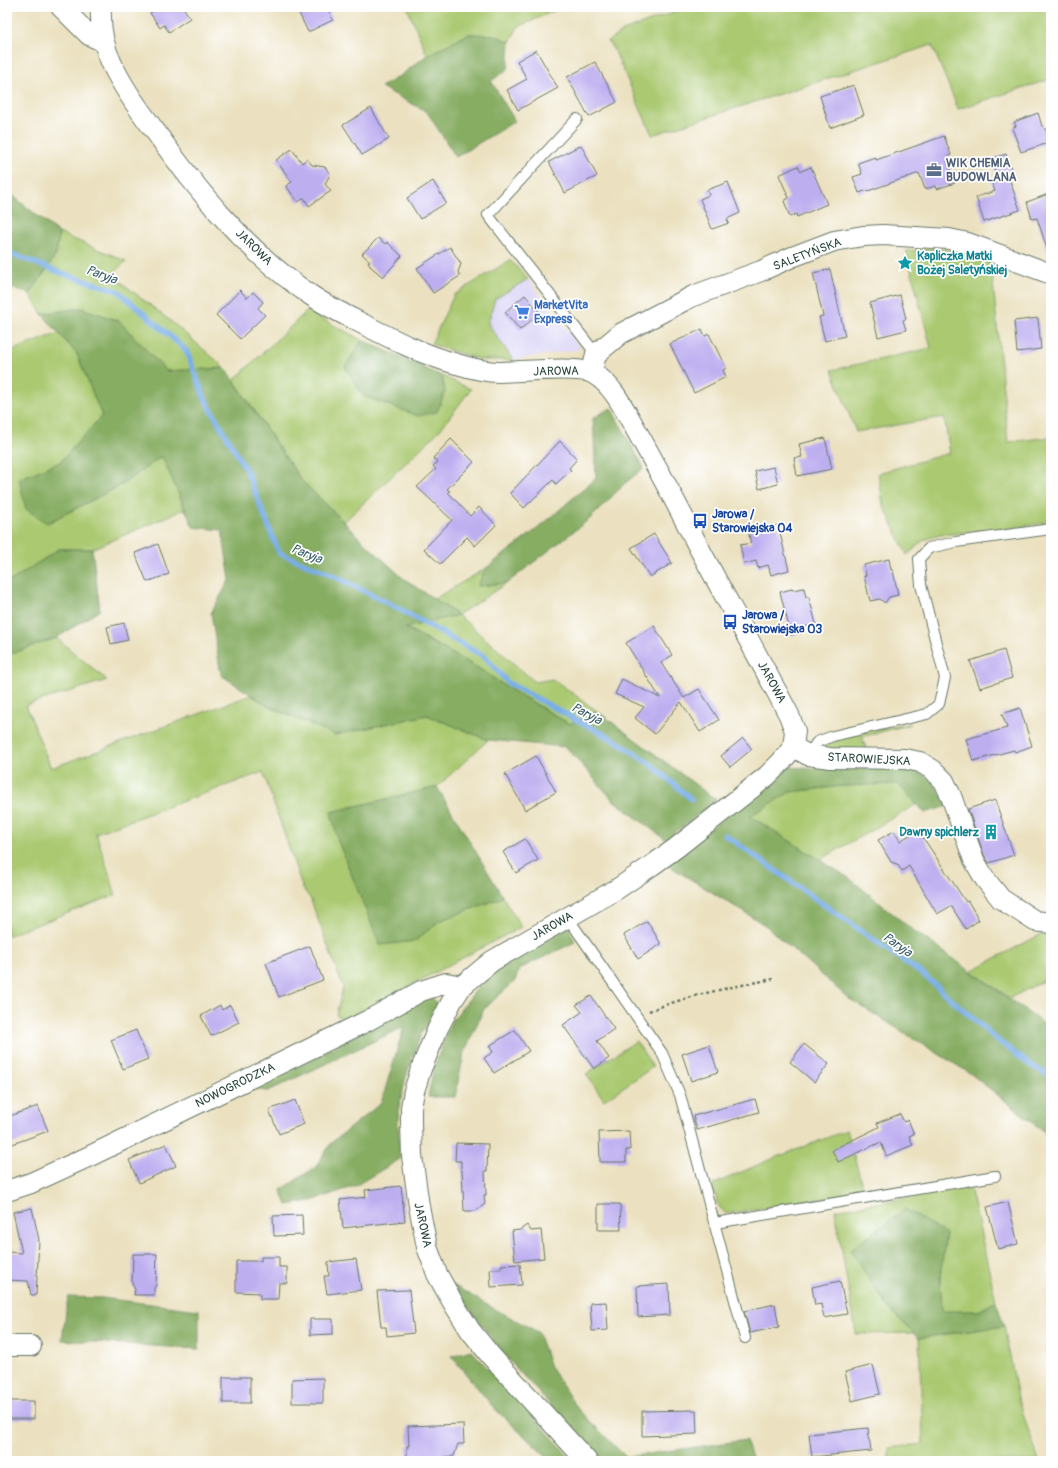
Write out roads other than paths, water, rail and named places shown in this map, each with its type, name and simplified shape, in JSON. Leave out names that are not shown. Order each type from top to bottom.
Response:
[{"type":"street","points":[[61,7],[89,35],[104,42]]},
{"type":"street","name":"JAROWA","points":[[101,7],[100,22],[104,42],[111,62],[141,112],[183,170],[235,229],[259,253],[284,275],[314,297],[385,335],[421,352],[455,364],[475,369],[495,372],[575,369],[594,363],[656,464],[727,600],[790,715],[800,751],[783,760],[767,776],[676,848],[617,889],[492,961],[462,986],[452,1001],[421,1068],[414,1092],[411,1108],[412,1156],[419,1206],[427,1247],[438,1274],[470,1330],[587,1461]]},
{"type":"street","name":"SALETYŃSKA","points":[[594,363],[620,334],[693,296],[761,272],[792,257],[834,241],[863,236],[883,235],[949,239],[987,249],[1051,274]]},
{"type":"street","name":"STAROWIEJSKA","points":[[800,751],[830,758],[905,759],[920,762],[933,770],[944,781],[951,796],[974,860],[985,879],[1001,899],[1035,921],[1051,923]]},
{"type":"street","name":"NOWOGRODZKA","points":[[7,1191],[31,1183],[90,1156],[367,1021],[421,991],[446,983],[462,986]]},
{"type":"street","points":[[7,1346],[31,1346]]},
{"type":"lane","points":[[577,119],[488,215],[594,363]]},
{"type":"lane","points":[[800,751],[833,736],[927,714],[939,704],[945,678],[921,585],[919,559],[929,548],[956,542],[1051,529]]},
{"type":"lane","points":[[568,918],[662,1053],[680,1095],[745,1338]]},
{"type":"lane","points":[[715,1223],[995,1176]]},
{"type":"waterway","name":"Paryja","points":[[7,252],[61,273],[118,291],[186,350],[205,399],[247,472],[279,553],[326,572],[390,604],[485,657],[508,683],[616,741],[653,766],[691,799]]},
{"type":"waterway","name":"Paryja","points":[[725,835],[925,976],[996,1039],[1029,1064],[1051,1077]]},
{"type":"place","name":"WIK CHEMIA BUDOWLANA","points":[[934,170]]},
{"type":"place","name":"Kapliczka Matki Bożej Saletyńskiej","points":[[905,263]]},
{"type":"place","name":"MarketVita Express","points":[[522,312]]},
{"type":"place","name":"Jarowa / Starowiejska 04","points":[[700,521]]},
{"type":"place","name":"Jarowa / Starowiejska 03","points":[[730,622]]},
{"type":"place","name":"Dawny spichlerz","points":[[991,832]]}]
